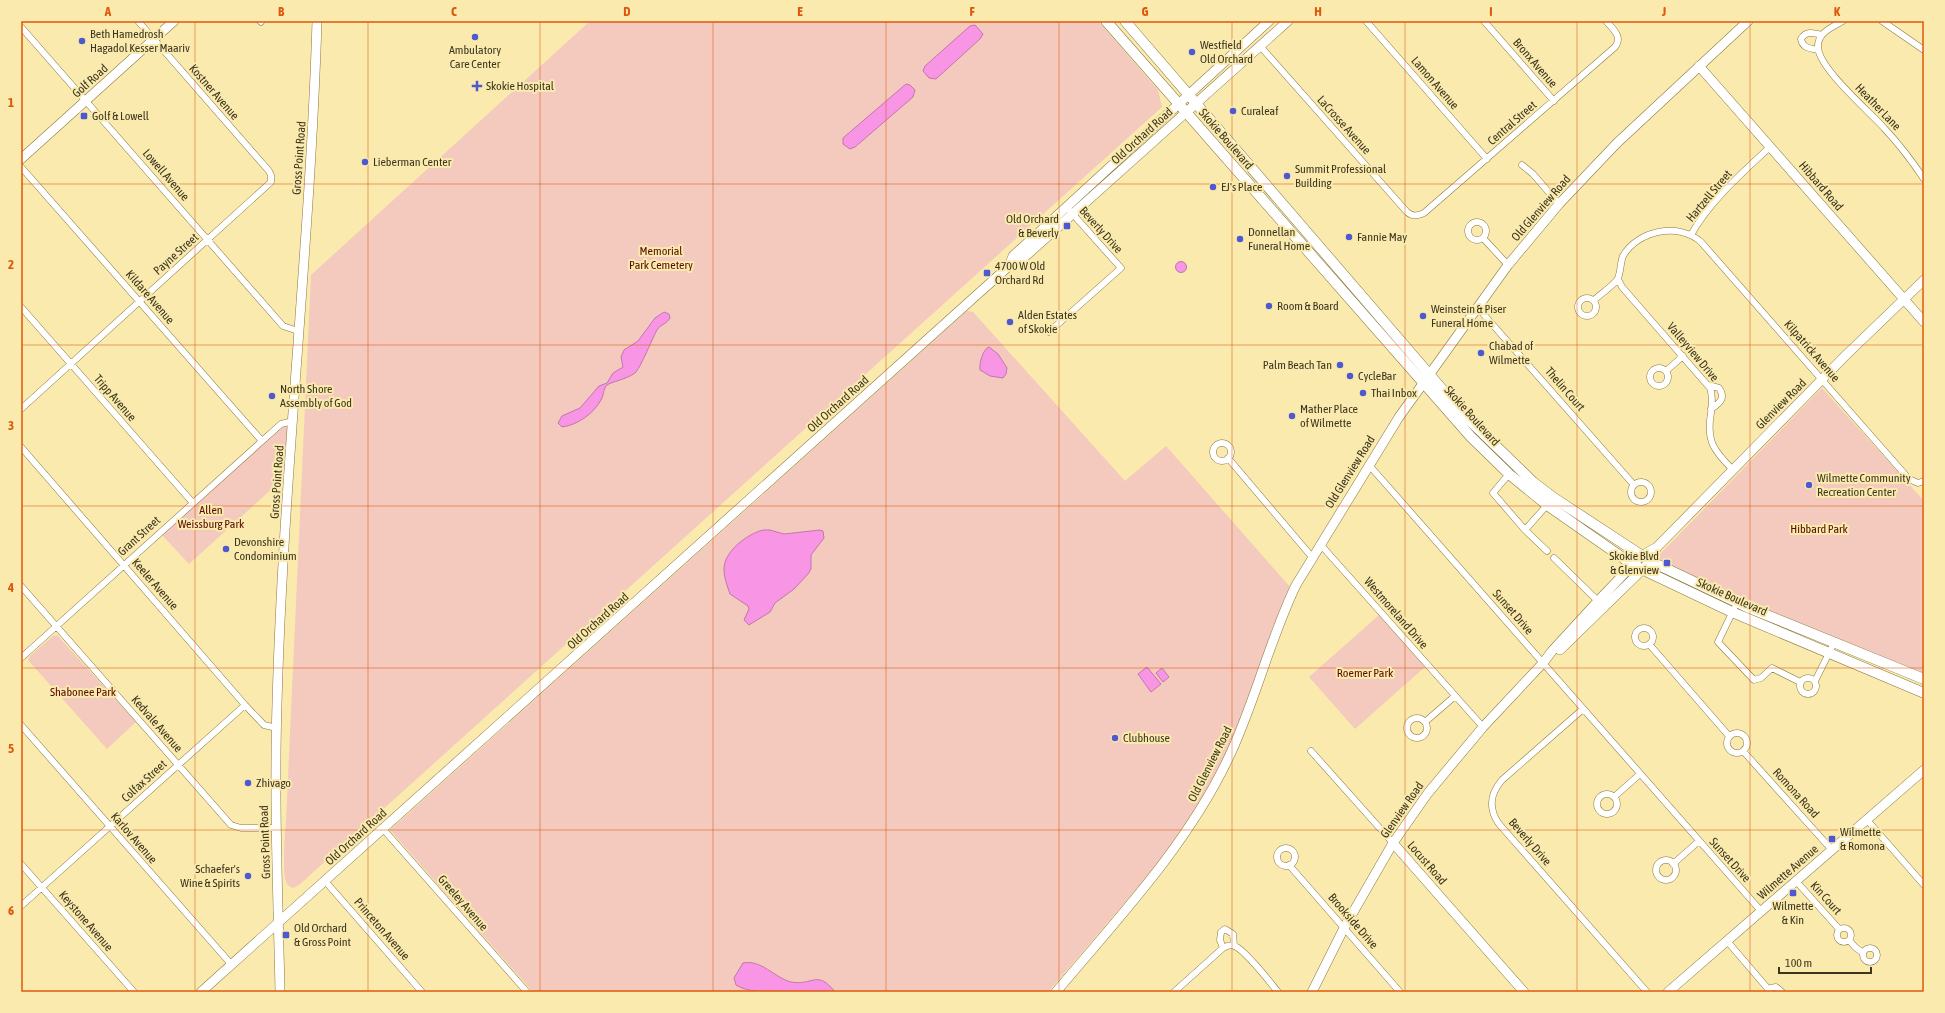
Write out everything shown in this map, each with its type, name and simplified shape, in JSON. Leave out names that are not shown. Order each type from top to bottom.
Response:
[{"type":"main road","name":"Golf Road","points":[[21,159],[174,21]]},
{"type":"main road","name":"Gross Point Road","points":[[280,992],[276,828],[277,728],[282,599],[298,331],[314,114],[317,21]]},
{"type":"main road","name":"Skokie Boulevard","points":[[1106,21],[1186,113],[1427,378],[1533,482],[1550,502],[1650,561],[1737,602],[1924,679]]},
{"type":"main road","name":"Skokie Boulevard","points":[[1125,21],[1189,93],[1427,378],[1472,437],[1509,474],[1550,502],[1638,567],[1732,612],[1924,693]]},
{"type":"main road","name":"Old Orchard Road","points":[[1009,266],[1013,256],[1269,21]]},
{"type":"main road","name":"Old Orchard Road","points":[[201,992],[1009,266],[1019,262],[1288,21]]},
{"type":"main road","name":"Old Glenview Road","points":[[1056,992],[1164,862],[1200,810],[1240,734],[1288,603],[1320,544],[1369,465],[1427,378],[1508,265],[1559,204],[1617,143],[1748,21]]},
{"type":"main road","name":"Hibbard Road","points":[[1699,66],[1924,322]]},
{"type":"main road","name":"Glenview Road","points":[[1543,663],[1556,654],[1638,567],[1641,556],[1657,547],[1822,380],[1924,280]]},
{"type":"main road","name":"Glenview Road","points":[[1312,992],[1344,928],[1393,843],[1428,793],[1483,727],[1598,601],[1638,567],[1650,561],[1657,547]]},
{"type":"main road","name":"Wilmette Avenue","points":[[1668,992],[1924,770]]},
{"type":"main road","name":"Locust Road","points":[[1393,843],[1524,992]]},
{"type":"street","name":"Kostner Avenue","points":[[138,21],[269,171],[272,178]]},
{"type":"street","name":"Lamon Avenue","points":[[1366,21],[1487,159]]},
{"type":"street","name":"Bronx Avenue","points":[[1484,21],[1554,100]]},
{"type":"street","name":"Central Street","points":[[1414,216],[1424,213],[1615,48],[1618,39],[1617,34],[1606,21]]},
{"type":"street","points":[[1818,46],[1822,35],[1843,21]]},
{"type":"street","points":[[1882,21],[1924,50]]},
{"type":"street","name":"Lowell Avenue","points":[[21,27],[283,326],[298,331]]},
{"type":"street","name":"Heather Lane","points":[[1822,35],[1809,33],[1804,35],[1801,39],[1803,45],[1806,47],[1818,46],[1822,58],[1839,81],[1884,127],[1911,159],[1924,179]]},
{"type":"street","name":"LaCrosse Avenue","points":[[1260,46],[1407,212],[1414,216]]},
{"type":"street","name":"Hartzell Street","points":[[1618,279],[1624,256],[1635,243],[1643,238],[1667,231],[1691,235],[1716,202],[1770,147]]},
{"type":"street","points":[[1522,165],[1533,174],[1559,204]]},
{"type":"street","name":"Kildare Avenue","points":[[21,167],[262,441]]},
{"type":"street","name":"Payne Street","points":[[21,409],[269,185],[272,178]]},
{"type":"street","name":"Beverly Drive","points":[[1049,332],[1121,268],[1066,207]]},
{"type":"street","name":"Kilpatrick Avenue","points":[[1691,235],[1701,242],[1909,479],[1915,482],[1924,481]]},
{"type":"street","points":[[1483,238],[1508,265]]},
{"type":"street","points":[[1594,300],[1618,279]]},
{"type":"street","name":"Valleyview Drive","points":[[1618,279],[1622,287],[1708,385],[1712,393],[1709,428],[1711,443],[1717,454],[1733,470]]},
{"type":"street","name":"Tripp Avenue","points":[[21,307],[193,503]]},
{"type":"street","name":"Thelin Court","points":[[1478,308],[1634,485]]},
{"type":"street","points":[[1666,371],[1682,356]]},
{"type":"street","points":[[1708,385],[1719,388],[1723,393],[1723,398],[1720,403],[1711,408]]},
{"type":"street","name":"Grant Street","points":[[21,658],[281,424],[293,421]]},
{"type":"street","name":"Keeler Avenue","points":[[21,447],[245,705],[264,725],[277,728]]},
{"type":"street","points":[[1228,458],[1312,558]]},
{"type":"street","name":"Sunset Drive","points":[[1369,465],[1761,911]]},
{"type":"street","points":[[1509,474],[1492,493],[1525,530],[1547,551]]},
{"type":"street","points":[[1525,530],[1550,502]]},
{"type":"street","name":"Westmoreland Drive","points":[[1320,544],[1483,727]]},
{"type":"street","points":[[1554,558],[1598,601]]},
{"type":"street","name":"Kedvale Avenue","points":[[21,586],[231,825],[241,828],[276,828]]},
{"type":"street","points":[[1737,602],[1718,642],[1754,680],[1761,678],[1772,668],[1800,682]]},
{"type":"street","points":[[1800,682],[1801,690],[1808,694],[1815,691],[1817,686],[1815,681],[1834,643]]},
{"type":"street","name":"Romona Road","points":[[1649,644],[1730,736],[1727,745],[1729,750],[1738,753],[1743,751],[1832,850]]},
{"type":"street","points":[[1800,682],[1807,677],[1815,681]]},
{"type":"street","points":[[1425,722],[1455,696]]},
{"type":"street","name":"Colfax Street","points":[[21,906],[245,705]]},
{"type":"street","name":"Beverly Drive","points":[[1583,709],[1502,780],[1492,794],[1491,809],[1499,824],[1647,992]]},
{"type":"street","name":"Karlov Avenue","points":[[21,726],[231,964]]},
{"type":"street","points":[[1730,736],[1735,733],[1744,736],[1746,742],[1743,751]]},
{"type":"street","name":"Locust Road","points":[[1311,751],[1393,843]]},
{"type":"street","points":[[1614,797],[1640,774]]},
{"type":"street","points":[[1867,820],[1924,885]]},
{"type":"street","name":"Greeley Avenue","points":[[383,829],[527,992]]},
{"type":"street","name":"Sunset Drive","points":[[1673,864],[1699,841]]},
{"type":"street","name":"Keystone Avenue","points":[[21,864],[134,992]]},
{"type":"street","name":"Brookside Drive","points":[[1289,865],[1400,992]]},
{"type":"street","name":"Princeton Avenue","points":[[325,880],[422,992]]},
{"type":"street","name":"Kin Court","points":[[1796,881],[1839,929]]},
{"type":"street","name":"Kin Court","points":[[1843,927],[1849,929],[1852,936],[1849,940],[1845,942],[1840,941],[1837,937],[1839,929],[1843,927]]},
{"type":"street","points":[[1223,948],[1220,940],[1220,932],[1225,929],[1233,934],[1234,946]]},
{"type":"street","name":"Kin Court","points":[[1849,940],[1863,953]]},
{"type":"street","points":[[1727,941],[1768,991],[1776,987],[1782,992]]},
{"type":"street","points":[[1174,992],[1223,948],[1234,946],[1243,952],[1278,992]]},
{"type":"green space","name":"Memorial Park Cemetery","points":[[590,21],[1098,21],[1158,90],[1162,107],[299,885],[293,888],[286,882],[284,853],[311,275]]},
{"type":"green space","points":[[967,311],[973,312],[1125,481],[1166,446],[1291,588],[1230,746],[1196,810],[1152,871],[1048,992],[533,992],[390,830]]},
{"type":"green space","name":"Hibbard Park","points":[[1822,388],[1924,501],[1924,675],[1724,593],[1660,561],[1660,554]]},
{"type":"green space","name":"Allen Weissburg Park","points":[[283,426],[286,426],[288,430],[286,476],[189,564],[162,535]]},
{"type":"green space","name":"Roemer Park","points":[[1379,615],[1425,667],[1355,729],[1309,677]]},
{"type":"green space","name":"Shabonee Park","points":[[57,635],[136,722],[107,749],[28,660],[30,656],[53,636]]},
{"type":"shaded area","points":[[975,25],[983,34],[980,39],[936,79],[929,78],[923,71],[925,66],[970,26]]},
{"type":"shaded area","points":[[906,84],[910,85],[915,90],[913,97],[855,147],[850,149],[843,144],[843,138]]},
{"type":"shaded area","points":[[1181,261],[1185,263],[1187,267],[1185,271],[1181,273],[1177,271],[1175,267],[1177,263]]},
{"type":"shaded area","points":[[664,312],[669,314],[670,318],[657,330],[643,360],[635,373],[607,385],[601,400],[590,414],[574,424],[562,427],[558,423],[562,416],[580,408],[599,386],[607,383],[613,373],[623,367],[621,357],[624,350],[638,341],[655,318]]},
{"type":"shaded area","points":[[989,347],[998,354],[1007,368],[1006,374],[1003,378],[990,376],[980,370],[982,357],[985,350]]},
{"type":"shaded area","points":[[763,530],[770,530],[784,534],[820,530],[823,531],[824,538],[811,555],[811,569],[808,574],[794,589],[775,603],[770,612],[749,625],[744,620],[749,609],[748,606],[730,594],[726,583],[724,570],[725,563],[727,557],[737,545],[750,535]]},
{"type":"shaded area","points":[[1147,667],[1161,684],[1151,692],[1138,674]]},
{"type":"shaded area","points":[[1162,668],[1169,677],[1163,682],[1156,673]]},
{"type":"shaded area","points":[[743,963],[762,966],[791,982],[798,983],[814,980],[824,981],[835,992],[798,993],[744,989],[736,985],[734,978]]},
{"type":"place","name":"Ambulatory Care Center","points":[[475,37]]},
{"type":"place","name":"Beth Hamedrosh Hagadol Kesser Maariv","points":[[82,41]]},
{"type":"place","name":"Westfield Old Orchard","points":[[1192,52]]},
{"type":"place","name":"Skokie Hospital","points":[[477,86]]},
{"type":"place","name":"Curaleaf","points":[[1233,111]]},
{"type":"place","name":"Golf & Lowell","points":[[84,116]]},
{"type":"place","name":"Lieberman Center","points":[[365,162]]},
{"type":"place","name":"Summit Professional Building","points":[[1287,176]]},
{"type":"place","name":"EJ's Place","points":[[1213,187]]},
{"type":"place","name":"Old Orchard & Beverly","points":[[1067,226]]},
{"type":"place","name":"Fannie May","points":[[1349,237]]},
{"type":"place","name":"Donnellan Funeral Home","points":[[1240,239]]},
{"type":"place","name":"4700 W Old Orchard Rd","points":[[987,273]]},
{"type":"place","name":"Room & Board","points":[[1269,306]]},
{"type":"place","name":"Weinstein & Piser Funeral Home","points":[[1423,316]]},
{"type":"place","name":"Alden Estates of Skokie","points":[[1010,322]]},
{"type":"place","name":"Chabad of Wilmette","points":[[1481,353]]},
{"type":"place","name":"Palm Beach Tan","points":[[1340,365]]},
{"type":"place","name":"CycleBar","points":[[1350,376]]},
{"type":"place","name":"Thai Inbox","points":[[1363,393]]},
{"type":"place","name":"North Shore Assembly of God","points":[[272,396]]},
{"type":"place","name":"Mather Place of Wilmette","points":[[1292,416]]},
{"type":"place","name":"Wilmette Community Recreation Center","points":[[1809,485]]},
{"type":"place","name":"Devonshire Condominium","points":[[226,549]]},
{"type":"place","name":"Skokie Blvd & Glenview","points":[[1667,563]]},
{"type":"place","name":"Clubhouse","points":[[1115,738]]},
{"type":"place","name":"Zhivago","points":[[248,783]]},
{"type":"place","name":"Wilmette & Romona","points":[[1832,839]]},
{"type":"place","name":"Schaefer's Wine & Spirits","points":[[248,876]]},
{"type":"place","name":"Wilmette & Kin","points":[[1793,893]]},
{"type":"place","name":"Old Orchard & Gross Point","points":[[286,935]]}]
